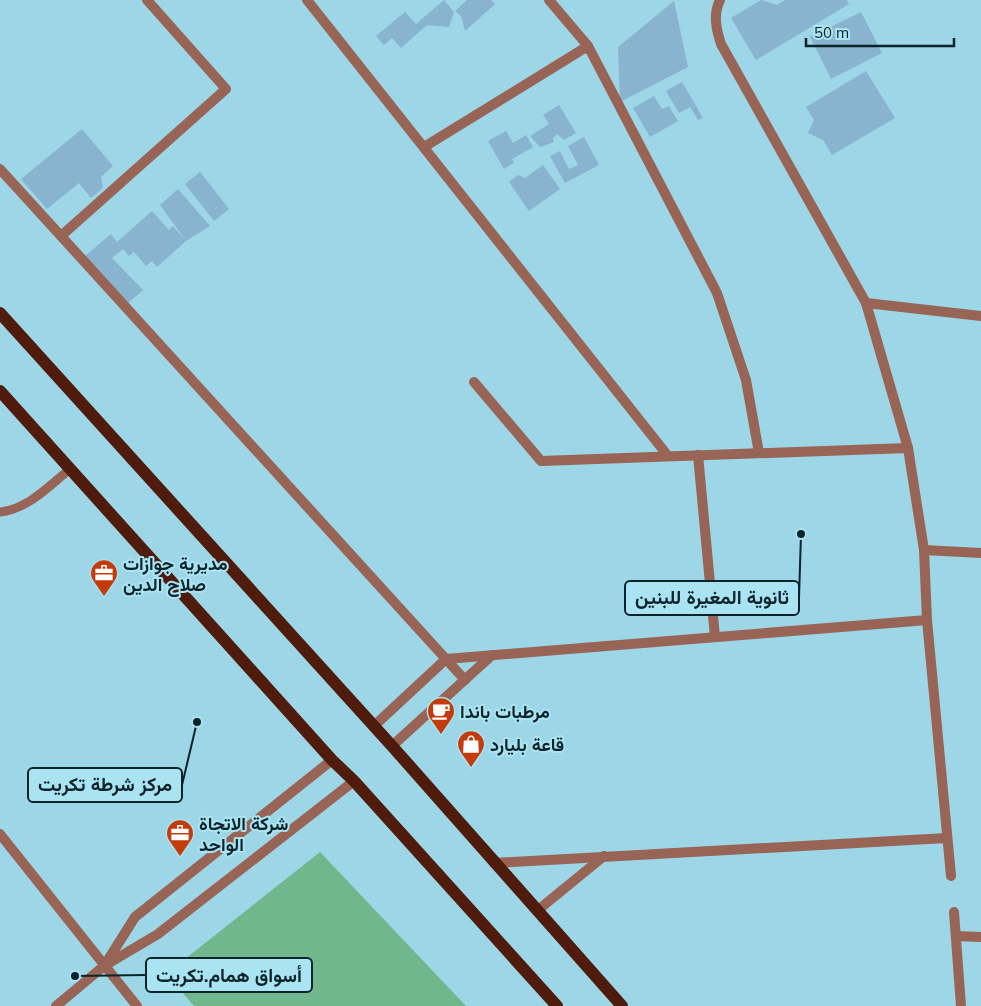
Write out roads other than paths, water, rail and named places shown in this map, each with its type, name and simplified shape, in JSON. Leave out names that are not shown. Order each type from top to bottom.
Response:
[{"type":"main road","points":[[0,313],[392,746],[622,1006]]},
{"type":"main road","points":[[0,391],[332,760],[354,781],[557,1006]]},
{"type":"street","points":[[61,236],[226,89],[147,0]]},
{"type":"street","points":[[307,0],[668,456]]},
{"type":"street","points":[[549,0],[588,46],[717,292],[746,380],[759,453]]},
{"type":"street","points":[[720,0],[716,8],[716,27],[721,44],[866,303],[908,448],[924,550],[927,620],[951,876]]},
{"type":"street","points":[[424,147],[588,46]]},
{"type":"street","points":[[0,169],[465,680]]},
{"type":"street","points":[[866,303],[981,316]]},
{"type":"street","points":[[474,382],[541,461],[908,448]]},
{"type":"street","points":[[698,455],[714,637]]},
{"type":"street","points":[[924,550],[981,554]]},
{"type":"street","points":[[374,726],[446,659],[927,620]]},
{"type":"street","points":[[392,746],[492,655]]},
{"type":"street","points":[[104,966],[135,917],[332,760]]},
{"type":"street","points":[[56,1006],[104,966],[158,934],[354,781]]},
{"type":"street","points":[[494,863],[947,838]]},
{"type":"street","points":[[2,839],[137,1006]]},
{"type":"street","points":[[538,910],[604,856]]},
{"type":"street","points":[[954,912],[961,1006]]},
{"type":"street","points":[[956,936],[981,937]]},
{"type":"lane","points":[[0,512],[12,510],[30,501],[70,469]]},
{"type":"place","name":"ثانوية المغيرة للبنين","points":[[801,534]]},
{"type":"place","name":"مديرية جوازات صلاح الدين","points":[[104,597]]},
{"type":"place","name":"مركز شرطة تكريت","points":[[197,722]]},
{"type":"place","name":"مرطبات باندا","points":[[441,735]]},
{"type":"place","name":"قاعة بليارد","points":[[471,768]]},
{"type":"place","name":"شركة الاتجاة الواحد","points":[[180,857]]},
{"type":"place","name":"أسواق همام.تكريت","points":[[75,976]]}]
